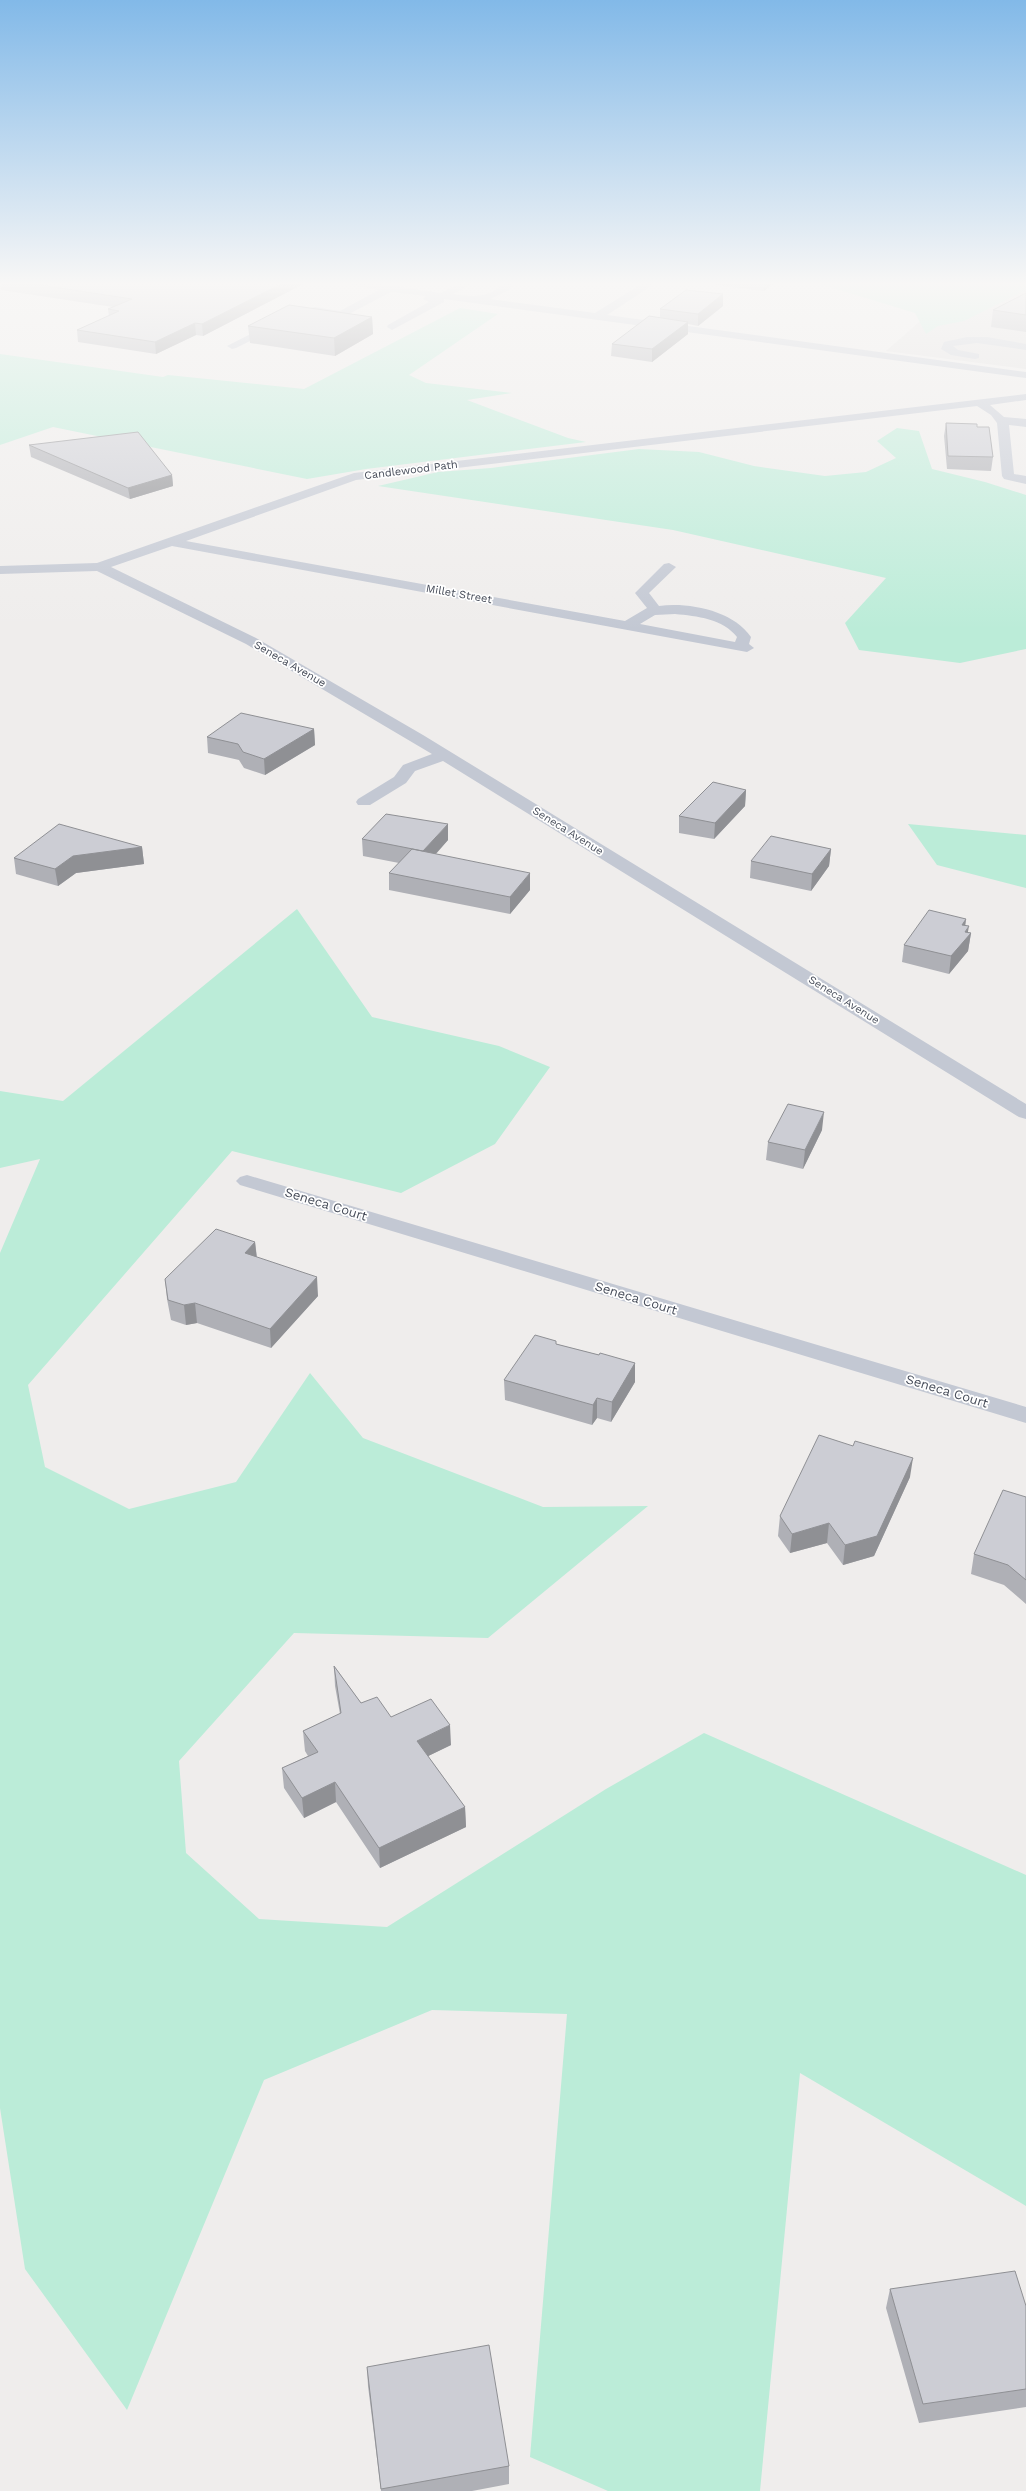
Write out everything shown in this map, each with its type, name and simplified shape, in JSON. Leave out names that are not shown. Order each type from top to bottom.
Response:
[{"type":"street","name":"Candlewood Path","points":[[0,570],[99,567],[354,477],[1024,397]]},
{"type":"street","points":[[980,403],[1003,423],[1008,476],[1026,480]]},
{"type":"street","points":[[1000,420],[1026,423]]},
{"type":"street","name":"Millet Street","points":[[171,542],[744,648],[744,637],[740,630],[724,620],[683,612],[656,611]]},
{"type":"street","name":"Seneca Avenue","points":[[99,567],[251,641],[444,755],[1026,1113]]},
{"type":"street","points":[[629,626],[646,613],[656,611],[642,593],[669,567]]},
{"type":"street","points":[[364,802],[400,780],[409,768],[444,755]]},
{"type":"street","name":"Seneca Court","points":[[247,1181],[1026,1415]]},
{"type":"green space","points":[[0,397],[485,397],[467,400],[568,438],[586,442],[366,469],[307,479],[53,427],[0,445]]},
{"type":"green space","points":[[897,428],[919,431],[932,469],[985,482],[1026,495],[1026,649],[960,663],[859,650],[845,623],[886,578],[673,530],[378,486],[438,472],[491,468],[639,449],[699,452],[754,466],[825,476],[866,472],[896,458],[877,441]]},
{"type":"green space","points":[[908,824],[1026,835],[1026,888],[937,865]]},
{"type":"green space","points":[[297,909],[372,1017],[499,1046],[550,1067],[495,1144],[401,1193],[232,1151],[28,1385],[45,1467],[129,1509],[236,1482],[310,1373],[363,1438],[543,1507],[648,1506],[488,1638],[294,1633],[179,1761],[186,1853],[259,1919],[387,1927],[606,1789],[704,1733],[1026,1875],[1026,2206],[800,2073],[760,2491],[608,2491],[530,2457],[567,2014],[432,2010],[264,2080],[127,2410],[25,2269],[0,2108],[0,1253],[40,1159],[0,1168],[0,1091],[63,1101]]},
{"type":"building","points":[[946,423],[977,424],[977,427],[989,427],[993,457],[948,456]]},
{"type":"building","points":[[138,432],[172,475],[128,488],[29,445]]},
{"type":"building","points":[[241,713],[314,729],[264,759],[243,752],[238,744],[207,737]]},
{"type":"building","points":[[713,782],[746,790],[715,823],[679,816]]},
{"type":"building","points":[[386,814],[448,824],[423,851],[362,839]]},
{"type":"building","points":[[59,824],[142,847],[73,856],[55,869],[14,858]]},
{"type":"building","points":[[771,836],[831,849],[812,874],[751,861]]},
{"type":"building","points":[[412,849],[530,873],[510,897],[389,873]]},
{"type":"building","points":[[929,910],[966,919],[962,925],[969,926],[965,932],[971,933],[951,956],[904,945]]},
{"type":"building","points":[[788,1104],[824,1112],[805,1150],[768,1142]]},
{"type":"building","points":[[216,1229],[255,1242],[245,1253],[317,1277],[270,1329],[195,1303],[184,1305],[168,1300],[165,1279]]},
{"type":"building","points":[[535,1335],[556,1341],[556,1344],[599,1355],[600,1353],[635,1363],[612,1402],[597,1398],[593,1405],[504,1380]]},
{"type":"building","points":[[819,1435],[853,1446],[855,1441],[913,1458],[877,1536],[845,1545],[829,1523],[792,1534],[780,1516]]},
{"type":"building","points":[[1003,1490],[1026,1497],[1026,1580],[1008,1565],[974,1554]]},
{"type":"building","points":[[334,1666],[361,1703],[377,1697],[391,1717],[431,1699],[450,1725],[417,1741],[465,1807],[379,1848],[335,1782],[302,1798],[282,1768],[318,1752],[303,1731],[341,1713]]},
{"type":"building","points":[[1015,2271],[1026,2306],[1026,2389],[923,2404],[890,2289]]},
{"type":"building","points":[[489,2345],[509,2466],[381,2489],[367,2367]]}]
